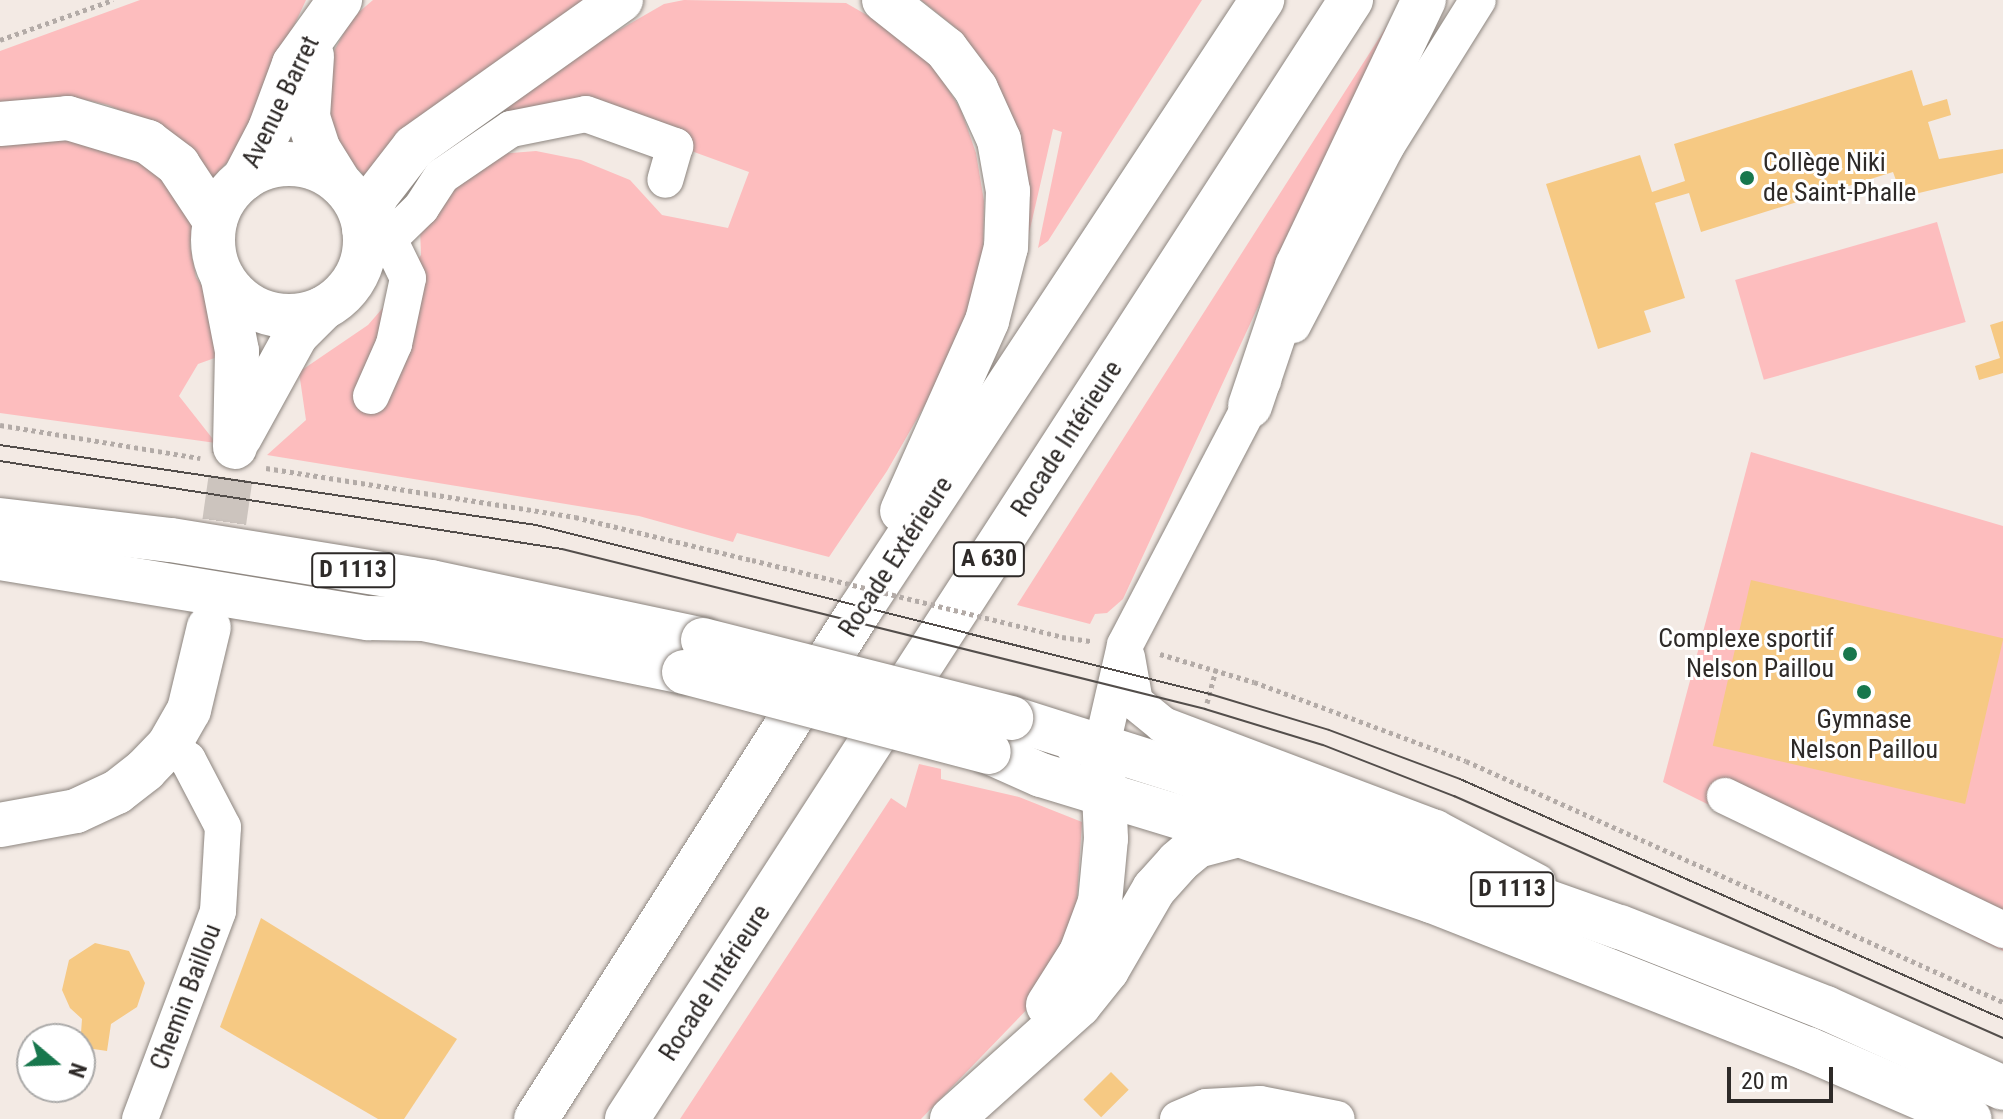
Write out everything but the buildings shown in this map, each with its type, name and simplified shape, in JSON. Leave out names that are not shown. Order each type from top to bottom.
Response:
[{"type":"main road","points":[[372,240],[356,204],[340,183],[318,169],[292,164],[266,167],[244,179],[226,197],[215,221],[214,250],[237,351],[235,447],[296,335],[356,276],[372,240],[376,196],[414,147],[621,0]]},
{"type":"main road","points":[[860,610],[987,321],[1006,247],[1008,191],[999,140],[976,89],[946,49],[884,0]]},
{"type":"main road","name":"Rocade Extérieure","points":[[536,1119],[860,610],[1262,0]]},
{"type":"main road","name":"Rocade Intérieure","points":[[627,1119],[1351,0]]},
{"type":"main road","points":[[1250,406],[1297,266],[1424,0]]},
{"type":"main road","name":"Avenue Barret","points":[[244,179],[294,64],[329,13]]},
{"type":"main road","name":"Avenue Barret","points":[[329,13],[308,73],[308,117],[319,150],[340,183]]},
{"type":"main road","points":[[0,124],[68,118],[148,142],[178,165],[215,221]]},
{"type":"main road","points":[[223,279],[237,296],[277,316],[322,309]]},
{"type":"main road","points":[[0,493],[119,533]]},
{"type":"main road","name":"D 1113","points":[[0,520],[119,533],[431,582],[694,656],[1000,735],[1102,745],[1620,927],[1826,1008],[2003,1088]]},
{"type":"main road","name":"D 1113","points":[[0,558],[368,618],[423,619],[694,656]]},
{"type":"main road","points":[[0,825],[35,822],[103,798],[145,770],[169,745],[189,710],[209,627]]},
{"type":"main road","name":"D 1113","points":[[1000,735],[1103,793],[1239,835],[1432,901],[1808,1049],[1970,1119]]},
{"type":"main road","points":[[1001,1072],[1059,990],[1094,924],[1104,876],[1102,745]]},
{"type":"main road","points":[[952,1119],[1079,1005],[1107,970],[1154,889],[1178,862],[1197,846],[1239,835]]},
{"type":"street","points":[[1102,745],[1125,645],[1386,147],[1478,0]]},
{"type":"street","points":[[371,396],[394,344],[408,278],[372,240],[421,208],[442,176],[511,129],[586,114],[631,126],[675,146],[665,180]]},
{"type":"street","points":[[1125,645],[1135,702],[1163,725],[1436,828],[1620,927]]},
{"type":"street","name":"Chemin Baillou","points":[[140,1119],[218,911],[223,827],[188,760],[169,745]]},
{"type":"street","points":[[1725,796],[2003,930]]},
{"type":"street","points":[[1178,1119],[1206,1107],[1260,1104],[1320,1117]]},
{"type":"path","points":[[0,40],[113,0]]},
{"type":"path","points":[[0,425],[212,460]]},
{"type":"path","points":[[258,467],[547,511],[1062,637],[1125,645],[1254,682],[1466,761],[2003,1002]]},
{"type":"shaded area","points":[[140,0],[306,0],[234,155],[206,185],[144,121],[108,105],[69,96],[0,105],[0,51]]},
{"type":"shaded area","points":[[373,0],[592,0],[370,182],[340,150],[329,117],[327,83],[334,51],[352,18]]},
{"type":"shaded area","points":[[684,0],[846,3],[898,33],[935,68],[961,110],[976,153],[984,201],[983,259],[968,311],[941,377],[887,471],[829,557],[737,533],[733,542],[639,516],[267,455],[306,420],[299,372],[368,325],[400,288],[421,255],[420,228],[445,186],[485,155],[536,151],[581,160],[630,180],[662,215],[728,228],[749,172],[565,105],[478,124],[593,45],[664,4]]},
{"type":"shaded area","points":[[921,0],[1202,0],[1048,241],[1038,248],[1062,132],[1053,129],[1027,242],[983,65],[956,28]]},
{"type":"shaded area","points":[[1390,21],[1123,599],[1107,613],[1095,614],[1090,624],[1017,605]]},
{"type":"shaded area","points":[[36,138],[78,140],[120,152],[159,171],[193,214],[190,245],[196,277],[220,314],[223,355],[198,364],[179,396],[216,443],[0,413],[0,145]]},
{"type":"shaded area","points":[[1937,222],[1966,322],[1764,380],[1735,280]]},
{"type":"shaded area","name":"Complexe sportif Nelson Paillou","points":[[1751,452],[2003,526],[2003,951],[1663,782]]},
{"type":"shaded area","points":[[919,764],[941,769],[941,779],[1019,797],[1082,822],[1076,915],[1037,999],[921,1119],[680,1119],[891,798],[906,808]]},
{"type":"tunnel","points":[[215,587],[235,447]]},
{"type":"tram line","points":[[0,445],[536,525],[1210,694],[1329,730],[1460,779],[2003,1019]]},
{"type":"tram line","points":[[0,461],[562,549],[1205,709],[1323,745],[1454,796],[2003,1038]]},
{"type":"place","name":"Collège Niki de Saint-Phalle","points":[[1747,178]]},
{"type":"place","name":"Complexe sportif Nelson Paillou","points":[[1850,654]]},
{"type":"place","name":"Gymnase Nelson Paillou","points":[[1864,692]]}]
